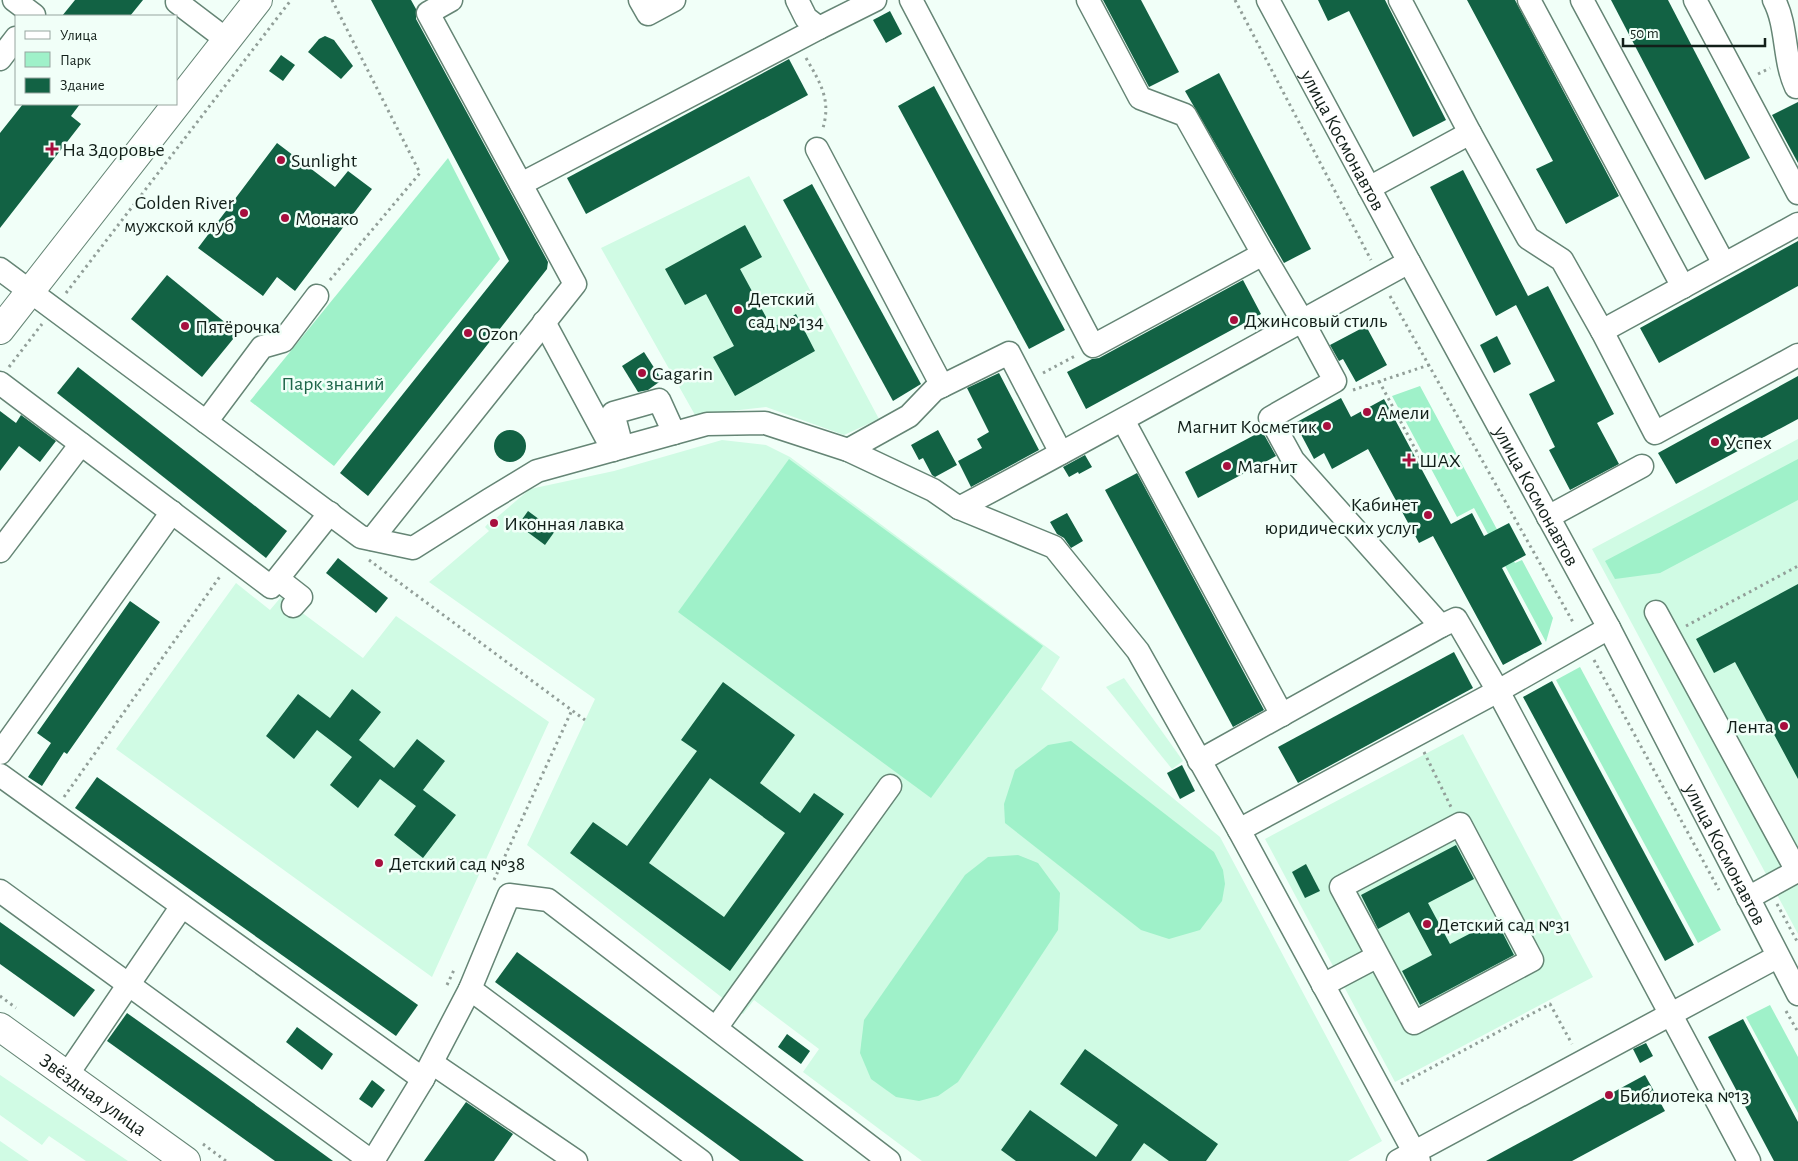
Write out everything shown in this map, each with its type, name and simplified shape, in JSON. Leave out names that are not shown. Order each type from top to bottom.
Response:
[{"type":"main road","points":[[178,102],[258,0]]},
{"type":"main road","points":[[0,330],[176,105]]},
{"type":"main road","name":"Звёздная улица","points":[[0,1027],[186,1161]]},
{"type":"street","points":[[14,0],[34,15]]},
{"type":"street","points":[[178,0],[177,2],[227,40]]},
{"type":"street","points":[[372,539],[575,284],[428,13],[451,0]]},
{"type":"street","points":[[640,0],[648,14],[674,0]]},
{"type":"street","points":[[797,0],[806,18],[819,28]]},
{"type":"street","points":[[521,184],[875,0]]},
{"type":"street","points":[[911,0],[1093,346],[1263,254]]},
{"type":"street","points":[[1088,0],[1140,98],[1185,115],[1335,381],[1270,418],[1293,460],[1441,626]]},
{"type":"street","name":"улица Космонавтов","points":[[1268,0],[1608,628],[1778,957],[1791,1001]]},
{"type":"street","points":[[1400,0],[1528,238],[1562,260],[1656,433],[1798,355]]},
{"type":"street","points":[[1530,0],[1683,287]]},
{"type":"street","points":[[1582,0],[1724,264]]},
{"type":"street","points":[[1695,0],[1798,193]]},
{"type":"street","points":[[1774,0],[1780,11],[1790,75],[1796,87]]},
{"type":"street","points":[[0,60],[15,39]]},
{"type":"street","points":[[1369,188],[1470,133]]},
{"type":"street","points":[[817,149],[942,386]]},
{"type":"street","points":[[1602,331],[1798,224]]},
{"type":"street","points":[[959,508],[1124,420],[1409,262]]},
{"type":"street","points":[[0,269],[361,537],[413,548],[537,471],[707,424],[765,423],[848,450],[933,490],[959,508],[1054,547],[1138,651],[1239,830],[1323,985],[1410,1158],[1582,1062],[1778,957]]},
{"type":"street","points":[[206,422],[262,347],[283,341],[317,296]]},
{"type":"street","points":[[544,322],[618,449]]},
{"type":"street","points":[[848,450],[909,416],[934,390],[1009,353],[1061,454]]},
{"type":"street","points":[[3,378],[81,444],[271,587],[330,514]]},
{"type":"street","points":[[618,449],[613,413],[659,400],[674,433]]},
{"type":"street","points":[[1124,420],[1282,715]]},
{"type":"street","points":[[0,551],[81,444]]},
{"type":"street","points":[[1548,517],[1642,466]]},
{"type":"street","points":[[1,752],[172,512]]},
{"type":"street","points":[[278,579],[301,597],[293,606]]},
{"type":"street","points":[[1656,612],[1797,872],[1748,898]]},
{"type":"street","points":[[1200,761],[1456,619],[1498,691],[1750,1161]]},
{"type":"street","points":[[1239,830],[1498,691],[1608,628]]},
{"type":"street","points":[[0,775],[182,906],[428,1071],[576,1161]]},
{"type":"street","points":[[716,1028],[890,786]]},
{"type":"street","points":[[1460,824],[1532,960],[1414,1023],[1378,956],[1341,887],[1460,824]]},
{"type":"street","points":[[0,891],[372,1161],[428,1071],[470,989],[509,895],[548,900],[889,1161]]},
{"type":"street","points":[[67,1075],[182,906]]},
{"type":"street","points":[[1323,985],[1378,956]]},
{"type":"street","points":[[470,989],[701,1161]]},
{"type":"path","points":[[3,378],[54,308],[291,0]]},
{"type":"path","points":[[317,296],[420,173],[332,0]]},
{"type":"path","points":[[1235,0],[1380,278],[1584,642],[1722,896]]},
{"type":"path","points":[[796,40],[824,90],[826,118],[817,149]]},
{"type":"path","points":[[1740,84],[1788,58]]},
{"type":"path","points":[[1024,383],[1093,346]]},
{"type":"path","points":[[1335,381],[1350,391],[1429,365]]},
{"type":"path","points":[[1379,381],[1427,471]]},
{"type":"path","points":[[1484,462],[1514,454]]},
{"type":"path","points":[[53,814],[233,559]]},
{"type":"path","points":[[1669,636],[1798,566]]},
{"type":"path","points":[[1422,749],[1460,824]]},
{"type":"path","points":[[1791,1001],[1798,1032]]},
{"type":"path","points":[[1393,1088],[1550,1004],[1582,1062]]},
{"type":"shaded area","points":[[749,176],[879,419],[844,435],[766,407],[695,415],[601,248]]},
{"type":"shaded area","points":[[1798,439],[1798,934],[1592,549]]},
{"type":"shaded area","points":[[722,440],[766,445],[790,457],[1060,657],[1041,689],[1220,837],[1382,1141],[1348,1161],[922,1161],[803,1072],[819,1049],[754,1000],[743,1014],[527,845],[595,699],[429,582],[489,531],[485,527],[493,518],[495,519],[530,489],[614,471]]},
{"type":"shaded area","name":"Детский сад №38","points":[[236,583],[270,610],[281,597],[363,658],[396,616],[549,722],[432,977],[116,749]]},
{"type":"shaded area","points":[[1124,678],[1183,761],[1172,769],[1106,687]]},
{"type":"shaded area","points":[[1463,734],[1593,977],[1395,1082],[1265,839]]},
{"type":"shaded area","points":[[0,1075],[128,1161],[86,1161],[49,1136],[42,1145],[0,1115]]},
{"type":"shaded area","points":[[0,1141],[29,1161],[0,1161]]},
{"type":"green space","name":"Парк знаний","points":[[448,158],[500,259],[334,466],[250,401]]},
{"type":"green space","points":[[1420,386],[1515,563],[1522,560],[1553,618],[1546,642],[1474,508],[1457,517],[1392,396]]},
{"type":"green space","points":[[789,459],[1043,646],[931,798],[678,612]]},
{"type":"green space","points":[[1798,459],[1798,500],[1660,573],[1615,579],[1605,561]]},
{"type":"green space","points":[[1580,667],[1721,930],[1698,943],[1556,680]]},
{"type":"green space","points":[[1071,741],[1214,852],[1223,870],[1225,884],[1222,901],[1200,930],[1169,939],[1141,930],[1005,823],[1004,804],[1015,770],[1048,745]]},
{"type":"green space","points":[[1018,855],[1038,863],[1060,893],[1058,930],[958,1082],[938,1096],[919,1101],[896,1097],[871,1079],[860,1053],[864,1020],[965,875],[988,857]]},
{"type":"green space","points":[[1770,1005],[1798,1057],[1798,1113],[1746,1017]]},
{"type":"building","points":[[75,0],[143,0],[131,15],[63,15]]},
{"type":"building","points":[[371,0],[411,0],[416,9],[416,19],[548,262],[547,269],[368,496],[340,473],[509,261]]},
{"type":"building","points":[[1103,0],[1141,0],[1179,72],[1149,87]]},
{"type":"building","points":[[1318,0],[1385,0],[1446,120],[1413,137],[1349,11],[1328,21]]},
{"type":"building","points":[[1467,0],[1515,0],[1619,196],[1566,224],[1536,169],[1553,161]]},
{"type":"building","points":[[1611,0],[1668,0],[1750,158],[1705,180]]},
{"type":"building","points":[[890,11],[902,34],[886,43],[873,20]]},
{"type":"building","points":[[325,36],[334,40],[353,66],[341,79],[308,52],[319,39]]},
{"type":"building","points":[[281,55],[295,65],[283,81],[269,71]]},
{"type":"building","points":[[789,59],[808,95],[586,214],[567,178]]},
{"type":"building","points":[[1219,73],[1311,249],[1284,263],[1185,91]]},
{"type":"building","points":[[934,86],[1065,330],[1029,349],[898,106]]},
{"type":"building","points":[[1798,102],[1798,163],[1772,115]]},
{"type":"building","points":[[22,105],[79,105],[71,116],[81,124],[0,228],[0,133]]},
{"type":"building","name":"Монако","points":[[277,143],[335,187],[348,171],[372,189],[295,291],[277,277],[263,296],[198,248]]},
{"type":"building","points":[[1463,170],[1528,296],[1548,286],[1614,414],[1597,423],[1619,464],[1570,490],[1549,450],[1555,447],[1529,394],[1555,381],[1516,305],[1496,316],[1430,187]]},
{"type":"building","points":[[812,184],[921,384],[893,401],[783,200]]},
{"type":"building","name":"Детский сад № 134","points":[[745,225],[762,257],[740,269],[772,328],[796,314],[815,351],[735,396],[713,357],[734,346],[706,294],[685,305],[665,269]]},
{"type":"building","points":[[1798,241],[1798,286],[1659,363],[1640,328]]},
{"type":"building","name":"Пятёрочка","points":[[167,275],[238,333],[202,377],[131,319]]},
{"type":"building","points":[[1243,280],[1261,314],[1086,409],[1067,372],[1092,359],[1099,358]]},
{"type":"building","points":[[1366,326],[1387,365],[1356,382],[1343,359],[1339,361],[1330,345]]},
{"type":"building","points":[[1497,336],[1511,364],[1494,373],[1480,345]]},
{"type":"building","name":"Gagarin","points":[[644,352],[662,380],[648,390],[638,392],[622,366]]},
{"type":"building","points":[[78,367],[287,531],[266,558],[57,393]]},
{"type":"building","points":[[999,373],[1039,450],[971,487],[958,461],[982,448],[977,439],[989,432],[967,388]]},
{"type":"building","points":[[1798,376],[1798,419],[1676,484],[1658,453]]},
{"type":"building","points":[[1341,398],[1351,417],[1384,399],[1451,524],[1472,513],[1484,536],[1509,523],[1526,555],[1502,568],[1542,644],[1503,665],[1433,536],[1419,543],[1368,449],[1332,469],[1324,453],[1314,459],[1295,423]]},
{"type":"building","points":[[0,411],[16,423],[21,415],[56,441],[40,462],[19,446],[0,471]]},
{"type":"building","points":[[510,430],[516,431],[521,435],[525,440],[525,452],[521,457],[516,461],[510,462],[504,461],[499,457],[495,452],[494,446],[495,440],[499,435],[504,431]]},
{"type":"building","points":[[938,430],[957,465],[935,477],[923,458],[919,460],[911,445]]},
{"type":"building","name":"Магнит","points":[[1262,431],[1276,456],[1198,498],[1185,472]]},
{"type":"building","points":[[1085,455],[1092,467],[1069,477],[1063,467]]},
{"type":"building","points":[[1137,473],[1264,710],[1233,727],[1105,490]]},
{"type":"building","points":[[528,511],[555,531],[545,545],[518,525]]},
{"type":"building","points":[[1067,513],[1083,541],[1071,548],[1064,538],[1057,534],[1050,522]]},
{"type":"building","points":[[338,558],[388,598],[376,613],[326,573]]},
{"type":"building","name":"Лента","points":[[1798,584],[1798,779],[1735,662],[1714,673],[1696,639]]},
{"type":"building","points":[[130,601],[160,622],[67,754],[64,752],[42,786],[28,777],[51,743],[37,733]]},
{"type":"building","points":[[1454,652],[1473,688],[1298,783],[1278,747]]},
{"type":"building","points":[[1552,681],[1694,945],[1665,961],[1523,697]]},
{"type":"building","points":[[723,682],[795,735],[760,783],[800,813],[814,793],[844,814],[730,971],[570,853],[593,822],[627,846],[697,751],[681,740]],"holes":[[[710,778],[785,833],[724,917],[649,863]]]},
{"type":"building","points":[[352,689],[381,712],[359,740],[394,768],[417,739],[445,761],[423,790],[456,815],[423,858],[394,835],[416,806],[380,779],[358,808],[330,785],[352,757],[317,730],[294,759],[266,736],[298,694],[330,718]]},
{"type":"building","points":[[1182,765],[1195,791],[1180,799],[1167,773]]},
{"type":"building","points":[[97,777],[418,1005],[396,1036],[75,808]]},
{"type":"building","name":"Детский сад №31","points":[[1456,845],[1474,879],[1428,903],[1450,944],[1496,920],[1514,955],[1420,1005],[1402,971],[1432,955],[1409,912],[1378,929],[1361,895]]},
{"type":"building","points":[[1306,864],[1320,891],[1305,898],[1292,872]]},
{"type":"building","points":[[0,922],[95,990],[74,1017],[0,964]]},
{"type":"building","points":[[517,952],[804,1161],[740,1161],[495,982]]},
{"type":"building","points":[[127,1013],[333,1161],[275,1161],[107,1041]]},
{"type":"building","points":[[1743,1019],[1798,1122],[1798,1161],[1774,1161],[1708,1037]]},
{"type":"building","points":[[297,1027],[333,1054],[322,1070],[286,1042]]},
{"type":"building","points":[[787,1034],[810,1051],[801,1064],[778,1047]]},
{"type":"building","points":[[1646,1043],[1653,1056],[1640,1063],[1633,1049]]},
{"type":"building","points":[[1085,1049],[1218,1144],[1206,1161],[1169,1161],[1144,1143],[1131,1161],[1016,1161],[1001,1150],[1030,1110],[1096,1157],[1118,1125],[1060,1084]]},
{"type":"building","points":[[1645,1075],[1665,1111],[1572,1161],[1486,1161]]},
{"type":"building","points":[[372,1080],[385,1090],[372,1108],[359,1099]]},
{"type":"building","points":[[466,1102],[513,1134],[494,1161],[424,1161]]},
{"type":"place","name":"На Здоровье","points":[[52,149]]},
{"type":"place","name":"Sunlight","points":[[281,160]]},
{"type":"place","name":"Golden River мужской клуб","points":[[244,213]]},
{"type":"place","name":"Монако","points":[[285,218]]},
{"type":"place","name":"Детский сад № 134","points":[[738,310]]},
{"type":"place","name":"Джинсовый стиль","points":[[1234,320]]},
{"type":"place","name":"Пятёрочка","points":[[185,326]]},
{"type":"place","name":"Ozon","points":[[468,333]]},
{"type":"place","name":"Gagarin","points":[[642,373]]},
{"type":"place","name":"Амели","points":[[1367,412]]},
{"type":"place","name":"Магнит Косметик","points":[[1327,426]]},
{"type":"place","name":"Успех","points":[[1715,442]]},
{"type":"place","name":"ШАХ","points":[[1409,460]]},
{"type":"place","name":"Магнит","points":[[1227,466]]},
{"type":"place","name":"Кабинет юридических услуг","points":[[1428,515]]},
{"type":"place","name":"Иконная лавка","points":[[494,523]]},
{"type":"place","name":"Лента","points":[[1784,726]]},
{"type":"place","name":"Детский сад №38","points":[[379,863]]},
{"type":"place","name":"Детский сад №31","points":[[1427,924]]},
{"type":"place","name":"Библиотека №13","points":[[1609,1095]]}]
